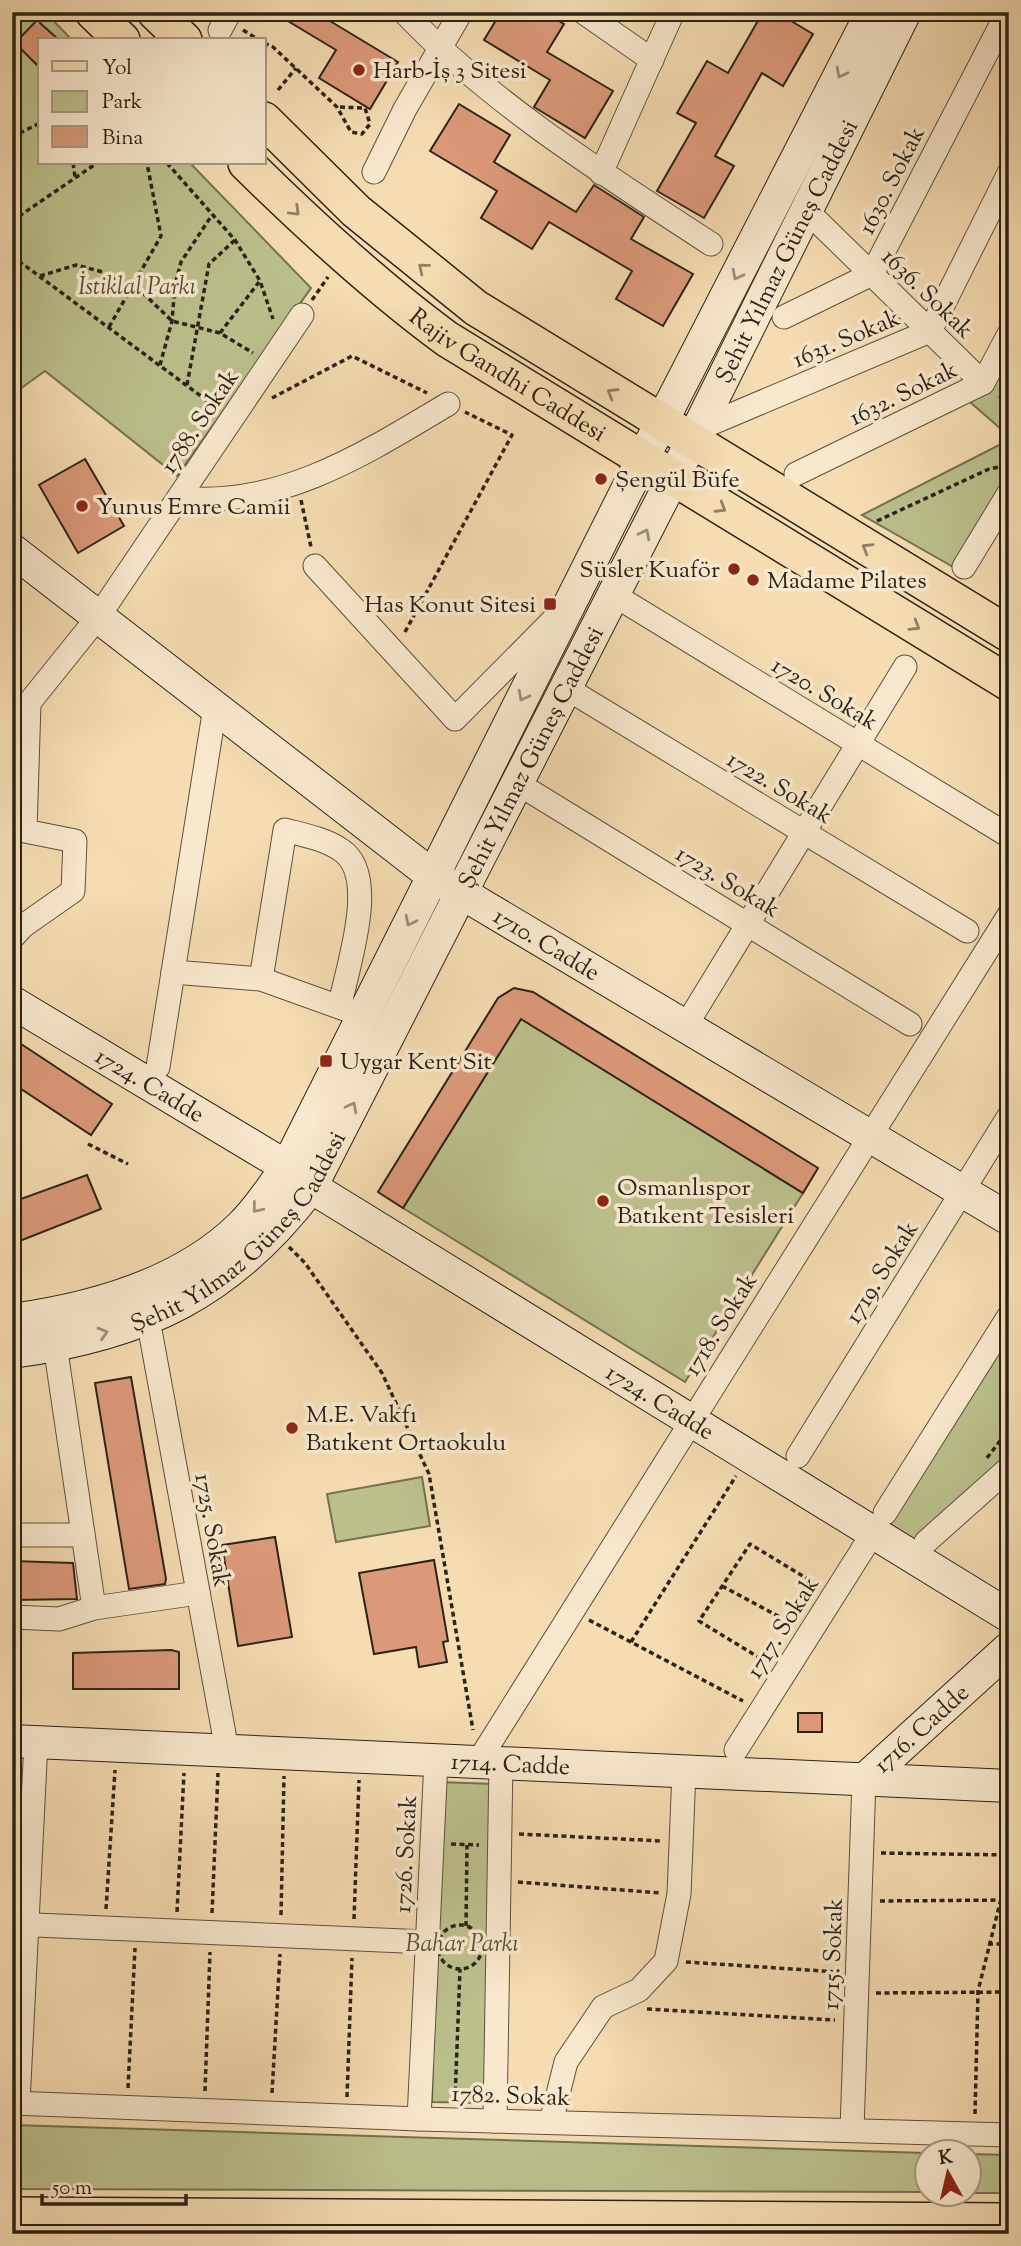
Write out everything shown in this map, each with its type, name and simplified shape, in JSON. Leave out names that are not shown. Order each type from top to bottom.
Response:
[{"type":"main road","points":[[93,12],[120,38]]},
{"type":"main road","points":[[155,12],[182,38]]},
{"type":"main road","name":"Rajiv Gandhi Caddesi","points":[[271,105],[356,211],[430,275],[486,315],[661,423],[695,435],[846,536],[1009,634]]},
{"type":"main road","name":"Rajiv Gandhi Caddesi","points":[[247,164],[342,255],[399,304],[447,339],[1009,683]]},
{"type":"main road","points":[[12,2215],[1009,2221]]},
{"type":"street","points":[[404,12],[440,50],[601,173],[711,244]]},
{"type":"street","points":[[373,172],[405,108],[461,12]]},
{"type":"street","points":[[583,12],[652,60]]},
{"type":"street","points":[[601,173],[673,12]]},
{"type":"street","name":"Şehit Yılmaz Güneş Caddesi","points":[[12,1320],[61,1312],[123,1294],[185,1266],[240,1227],[287,1167],[351,1011],[433,876],[642,460],[872,12]]},
{"type":"street","name":"Şehit Yılmaz Güneş Caddesi","points":[[12,1352],[55,1345],[148,1319],[218,1282],[275,1234],[311,1187],[695,435],[905,12]]},
{"type":"street","name":"1630. Sokak","points":[[784,317],[872,274],[1001,22]]},
{"type":"street","name":"1631. Sokak","points":[[695,435],[930,331],[1009,173]]},
{"type":"street","name":"1636. Sokak","points":[[807,211],[983,383]]},
{"type":"street","name":"1788. Sokak","points":[[12,723],[98,617],[302,315]]},
{"type":"street","name":"1632. Sokak","points":[[796,474],[983,383],[1009,334]]},
{"type":"street","points":[[179,498],[208,501],[250,496],[298,483],[359,456],[448,404]]},
{"type":"street","points":[[964,567],[1009,493]]},
{"type":"street","name":"1710. Cadde","points":[[12,550],[433,876],[1009,1219]]},
{"type":"street","points":[[315,566],[455,719],[570,603]]},
{"type":"street","name":"1720. Sokak","points":[[614,595],[1009,836]]},
{"type":"street","points":[[685,1027],[905,667]]},
{"type":"street","name":"1722. Sokak","points":[[566,688],[967,931]]},
{"type":"street","points":[[12,938],[23,926],[73,891],[75,841],[25,831],[29,703]]},
{"type":"street","points":[[158,1067],[215,708]]},
{"type":"street","name":"1723. Sokak","points":[[517,783],[910,1024]]},
{"type":"street","points":[[173,972],[261,979],[351,1011],[362,893],[359,872],[344,852],[325,842],[285,830],[261,979]]},
{"type":"street","name":"1718. Sokak","points":[[489,1763],[572,1611],[1009,915]]},
{"type":"street","name":"1724. Cadde","points":[[12,1002],[287,1167]]},
{"type":"street","name":"1719. Sokak","points":[[798,1456],[1009,1116]]},
{"type":"street","name":"1724. Cadde","points":[[311,1187],[748,1456],[879,1523],[1009,1616]]},
{"type":"street","name":"1717. Sokak","points":[[736,1750],[1009,1316]]},
{"type":"street","name":"1725. Sokak","points":[[148,1319],[227,1750]]},
{"type":"street","points":[[55,1345],[94,1608]]},
{"type":"street","points":[[926,1542],[1009,1468]]},
{"type":"street","points":[[12,1535],[83,1535]]},
{"type":"street","points":[[12,1617],[59,1619],[94,1608],[198,1592]]},
{"type":"street","name":"1716. Cadde","points":[[864,1780],[1009,1648]]},
{"type":"street","points":[[15,2103],[24,1741]]},
{"type":"street","name":"1714. Cadde","points":[[24,1741],[1009,1786]]},
{"type":"street","name":"1726. Sokak","points":[[419,2119],[436,1760]]},
{"type":"street","points":[[489,1763],[500,1839],[495,2121]]},
{"type":"street","points":[[551,2122],[566,2062],[603,2007],[639,1990],[666,1961],[679,1894],[684,1772]]},
{"type":"street","name":"1715. Sokak","points":[[852,2130],[864,1780]]},
{"type":"street","points":[[19,1925],[427,1942]]},
{"type":"street","name":"1782. Sokak","points":[[15,2103],[419,2119],[1009,2135]]},
{"type":"path","points":[[245,32],[256,38]]},
{"type":"path","points":[[266,45],[296,68],[337,107],[351,132],[362,134],[370,124],[365,108],[337,107]]},
{"type":"path","points":[[271,105],[296,68]]},
{"type":"path","points":[[12,137],[38,123]]},
{"type":"path","points":[[73,164],[75,177]]},
{"type":"path","points":[[12,221],[95,164]]},
{"type":"path","points":[[109,328],[161,236],[147,164]]},
{"type":"path","points":[[168,164],[235,240],[260,281],[283,344]]},
{"type":"path","points":[[160,365],[172,321],[175,285],[181,262],[212,214]]},
{"type":"path","points":[[187,386],[209,264],[235,240]]},
{"type":"path","points":[[302,315],[342,255]]},
{"type":"path","points":[[12,256],[232,419]]},
{"type":"path","points":[[40,276],[76,265],[103,272],[132,286],[172,321],[219,333],[270,363]]},
{"type":"path","points":[[219,333],[260,281]]},
{"type":"path","points":[[268,400],[352,356],[512,435],[394,653]]},
{"type":"path","points":[[846,536],[989,469],[1009,465]]},
{"type":"path","points":[[298,483],[315,566]]},
{"type":"path","points":[[88,1144],[128,1164]]},
{"type":"path","points":[[275,1234],[305,1263],[382,1373],[429,1474],[489,1763]]},
{"type":"path","points":[[1009,1363],[1002,1381],[1009,1400]]},
{"type":"path","points":[[631,1642],[748,1456]]},
{"type":"path","points":[[785,1673],[699,1621],[750,1544],[834,1595]]},
{"type":"path","points":[[722,1586],[809,1633]]},
{"type":"path","points":[[572,1611],[761,1711]]},
{"type":"path","points":[[104,1928],[117,1746]]},
{"type":"path","points":[[176,1931],[185,1749]]},
{"type":"path","points":[[432,1844],[467,1845],[500,1839],[681,1842]]},
{"type":"path","points":[[466,1926],[467,1845]]},
{"type":"path","points":[[862,1853],[1009,1855]]},
{"type":"path","points":[[974,2134],[978,1991],[998,1900],[1009,1867]]},
{"type":"path","points":[[499,1880],[679,1894]]},
{"type":"path","points":[[860,1901],[1009,1900]]},
{"type":"path","points":[[466,1926],[477,1934],[482,1947],[473,1965],[460,1969],[441,1960],[437,1946],[447,1929],[466,1926]]},
{"type":"path","points":[[127,2107],[136,1930]]},
{"type":"path","points":[[988,1944],[1009,1944]]},
{"type":"path","points":[[666,1961],[857,1983],[1009,1993]]},
{"type":"path","points":[[455,2120],[460,1969]]},
{"type":"path","points":[[643,2009],[856,2021]]},
{"type":"green space","name":"İstiklal Parkı","points":[[26,12],[45,12],[70,38],[38,38],[38,164],[191,164],[311,288],[177,476],[45,371],[20,389],[12,387],[12,31]]},
{"type":"green space","points":[[1009,352],[1009,436],[970,402],[993,383]]},
{"type":"green space","points":[[1009,440],[1009,480],[955,568],[862,515]]},
{"type":"green space","name":"Osmanlıspor Batıkent Tesisleri","points":[[521,1019],[803,1193],[685,1382],[403,1208]]},
{"type":"green space","points":[[1009,1336],[1009,1457],[918,1542],[888,1523]]},
{"type":"green space","points":[[422,1477],[430,1526],[336,1542],[327,1494]]},
{"type":"green space","name":"Bahar Parkı","points":[[439,1782],[493,1784],[485,2103],[432,2102]]},
{"type":"green space","points":[[12,2125],[912,2153],[912,2192],[12,2189]]},
{"type":"green space","points":[[982,2154],[1009,2155],[1009,2193],[982,2193]]},
{"type":"building","name":"Harb-İş 3 Sitesi","points":[[273,12],[335,12],[330,21],[398,62],[370,109],[319,78],[336,50]]},
{"type":"building","points":[[501,12],[543,12],[564,24],[547,52],[613,91],[585,138],[534,107],[550,80],[484,40]]},
{"type":"building","points":[[763,12],[776,12],[813,34],[783,86],[762,73],[715,156],[734,166],[704,218],[657,191],[696,123],[677,113],[707,61],[728,73]]},
{"type":"building","points":[[40,17],[40,23],[57,38],[38,38],[38,66],[15,43]]},
{"type":"building","points":[[459,104],[510,135],[494,162],[576,212],[594,185],[644,217],[631,239],[693,274],[663,326],[616,299],[632,271],[549,222],[532,249],[481,218],[497,191],[430,151]]},
{"type":"building","name":"Yunus Emre Camii","points":[[85,459],[124,526],[78,553],[39,485]]},
{"type":"building","points":[[514,988],[533,992],[818,1168],[803,1193],[521,1019],[403,1208],[378,1192],[498,998]]},
{"type":"building","points":[[12,1038],[112,1104],[91,1135],[12,1083]]},
{"type":"building","points":[[87,1175],[101,1209],[12,1244],[12,1210],[21,1207],[18,1200]]},
{"type":"building","points":[[131,1377],[166,1579],[165,1584],[129,1589],[95,1383]]},
{"type":"building","points":[[275,1537],[292,1637],[238,1646],[222,1545]]},
{"type":"building","points":[[434,1560],[448,1641],[443,1642],[447,1662],[419,1667],[416,1647],[374,1654],[359,1573]]},
{"type":"building","points":[[12,1561],[73,1563],[77,1599],[12,1600]]},
{"type":"building","points":[[179,1652],[179,1689],[73,1689],[73,1653]]},
{"type":"building","points":[[798,1713],[822,1713],[822,1732],[798,1732]]},
{"type":"place","name":"Harb-İş 3 Sitesi","points":[[359,70]]},
{"type":"place","name":"Şengül Büfe","points":[[601,479]]},
{"type":"place","name":"Yunus Emre Camii","points":[[82,506]]},
{"type":"place","name":"Süsler Kuaför","points":[[734,569]]},
{"type":"place","name":"Madame Pilates","points":[[753,580]]},
{"type":"place","name":"Has Konut Sitesi","points":[[550,604]]},
{"type":"place","name":"Uygar Kent Sit","points":[[326,1061]]},
{"type":"place","name":"Osmanlıspor Batıkent Tesisleri","points":[[603,1201]]},
{"type":"place","name":"M.E. Vakfı Batıkent Ortaokulu","points":[[292,1428]]}]
